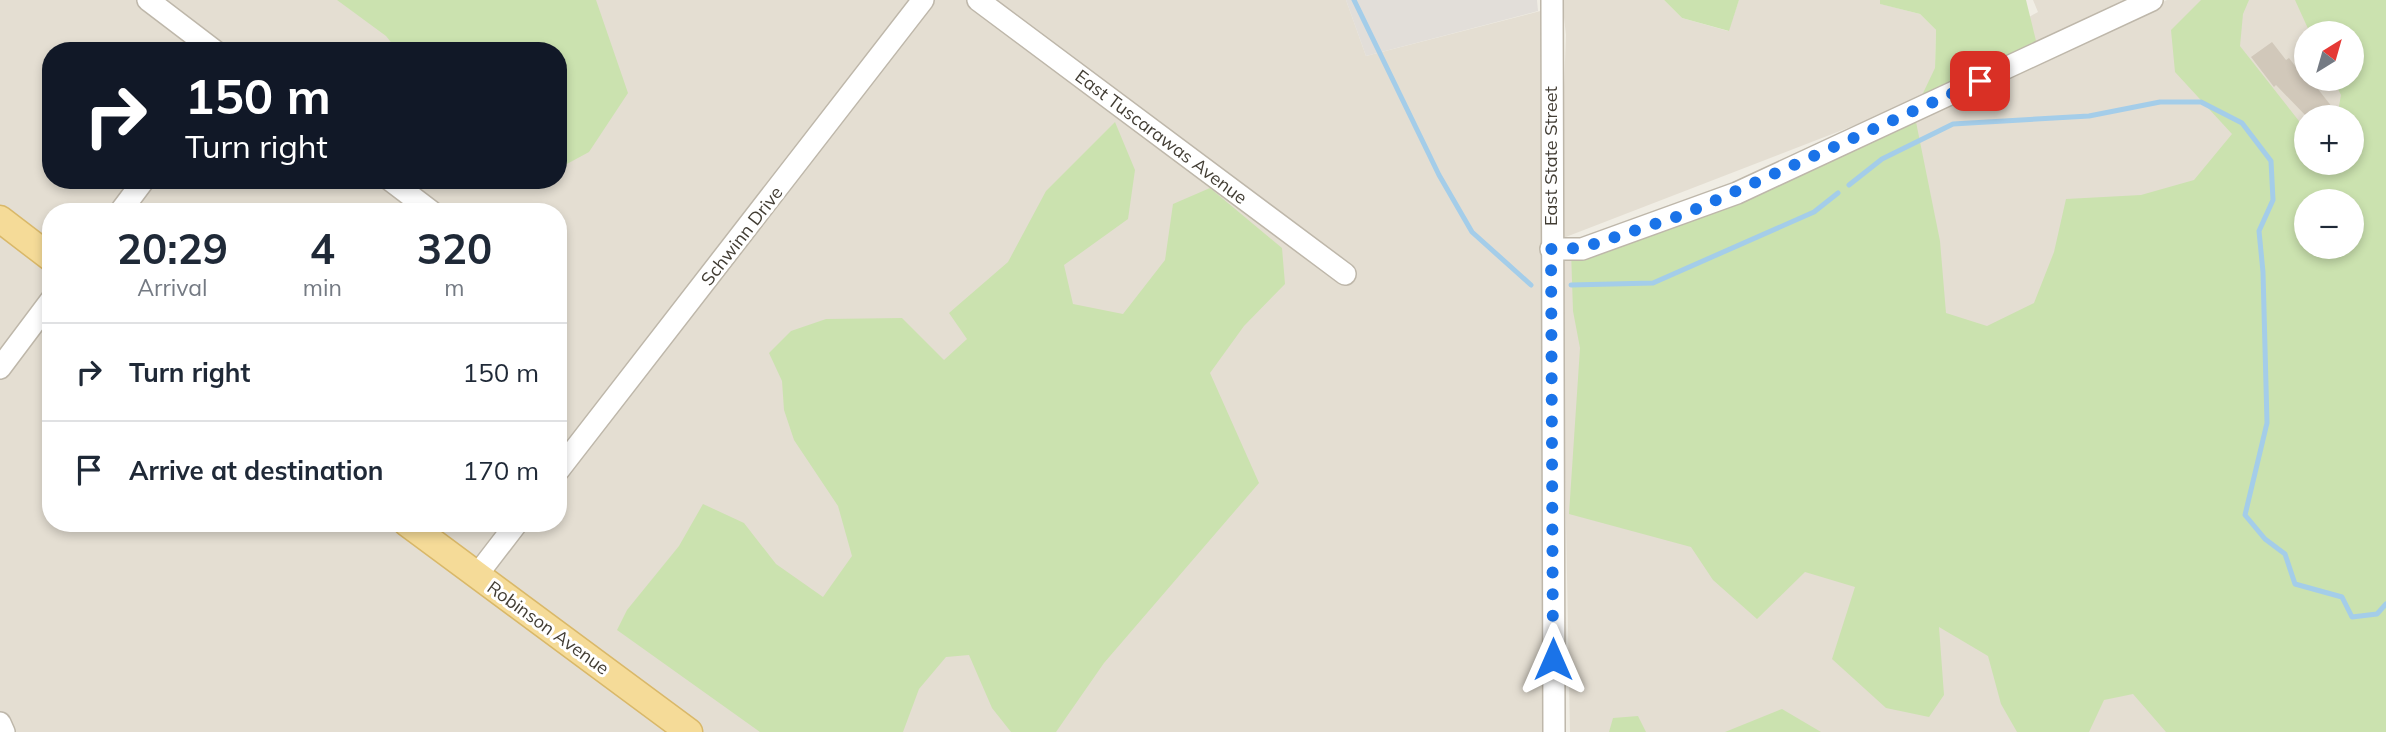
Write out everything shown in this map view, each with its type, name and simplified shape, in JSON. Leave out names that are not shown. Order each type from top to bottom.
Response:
[{"type":"main road","points":[[0,219],[42,251]]},
{"type":"main road","name":"Robinson Avenue","points":[[419,532],[689,732]]},
{"type":"street","points":[[148,0],[203,42]]},
{"type":"street","name":"Schwinn Drive","points":[[567,459],[923,0]]},
{"type":"street","name":"East Tuscarawas Avenue","points":[[978,0],[1345,274]]},
{"type":"street","name":"East State Street","points":[[1552,0],[1554,732]]},
{"type":"street","points":[[1551,249],[1582,248],[1720,200],[2152,0]]},
{"type":"street","points":[[402,189],[420,203]]},
{"type":"street","points":[[0,368],[42,312]]},
{"type":"street","points":[[477,575],[510,532]]},
{"type":"street","points":[[0,723],[4,732]]},
{"type":"shaded area","points":[[0,0],[1346,0],[1366,56],[1552,8],[1554,732],[0,732]]},
{"type":"shaded area","points":[[1346,0],[1537,0],[1538,11],[1366,56]]},
{"type":"shaded area","points":[[1562,0],[1664,0],[1682,18],[1728,31],[1739,0],[1880,0],[1881,4],[1920,14],[1936,30],[1935,68],[2038,12],[2033,0],[2129,0],[1920,100],[1558,240],[1566,35]]},
{"type":"shaded area","points":[[2167,0],[2386,0],[2386,732],[1570,732],[1561,261],[1632,238],[1964,96]]},
{"type":"green space","points":[[337,0],[596,0],[628,93],[589,152],[567,164],[567,42],[391,42]]},
{"type":"green space","points":[[1664,0],[1739,0],[1729,31],[1682,18]]},
{"type":"green space","points":[[1880,0],[2026,0],[2039,53],[1914,112],[1935,68],[1936,30],[1920,14],[1880,4]]},
{"type":"green space","points":[[2201,0],[2249,0],[2243,14],[2240,46],[2294,115],[2294,175],[2364,175],[2364,105],[2339,105],[2339,91],[2364,91],[2364,21],[2305,21],[2295,0],[2386,0],[2386,732],[2166,732],[2133,694],[2104,700],[2089,732],[2017,732],[2001,704],[1988,656],[1939,627],[1944,695],[1929,717],[1886,708],[1832,659],[1855,587],[1805,572],[1757,619],[1713,580],[1691,547],[1569,514],[1580,348],[1573,311],[1571,250],[1914,112],[1940,241],[1946,313],[1987,326],[2034,303],[2054,252],[2066,199],[2141,195],[2194,180],[2232,134],[2175,72],[2171,30]]},
{"type":"green space","points":[[1115,122],[1135,170],[1128,219],[1064,265],[1073,304],[1123,314],[1165,260],[1173,204],[1210,188],[1282,248],[1285,284],[1244,326],[1210,373],[1259,483],[1104,663],[1056,732],[1011,732],[992,708],[969,655],[946,657],[919,689],[903,732],[760,732],[617,630],[627,610],[679,546],[703,504],[744,523],[776,564],[823,597],[852,556],[838,506],[794,440],[784,410],[782,381],[769,353],[791,331],[826,319],[902,318],[944,360],[967,339],[949,313],[1008,262],[1046,191]]},
{"type":"green space","points":[[1782,709],[1821,732],[1725,732]]},
{"type":"green space","points":[[1638,716],[1646,732],[1609,732],[1613,718]]},
{"type":"building","points":[[2272,42],[2286,60],[2289,58],[2294,65],[2294,91],[2319,91],[2331,105],[2295,105],[2276,85],[2274,87],[2251,57]]},
{"type":"waterway","points":[[1354,0],[1439,175],[1472,232],[1531,285]]},
{"type":"waterway","points":[[1849,185],[1882,159],[1953,124],[2089,116],[2160,102],[2201,102],[2242,123],[2271,161],[2273,200],[2259,231],[2263,272],[2267,423],[2245,515],[2265,539],[2285,554],[2295,584],[2342,597],[2352,617],[2377,614],[2386,604]]},
{"type":"waterway","points":[[1571,285],[1653,283],[1814,212],[1838,193]]},
{"type":"route","points":[[1553,659],[1551,249],[1582,248],[1685,214],[1737,193],[1980,81]]}]
